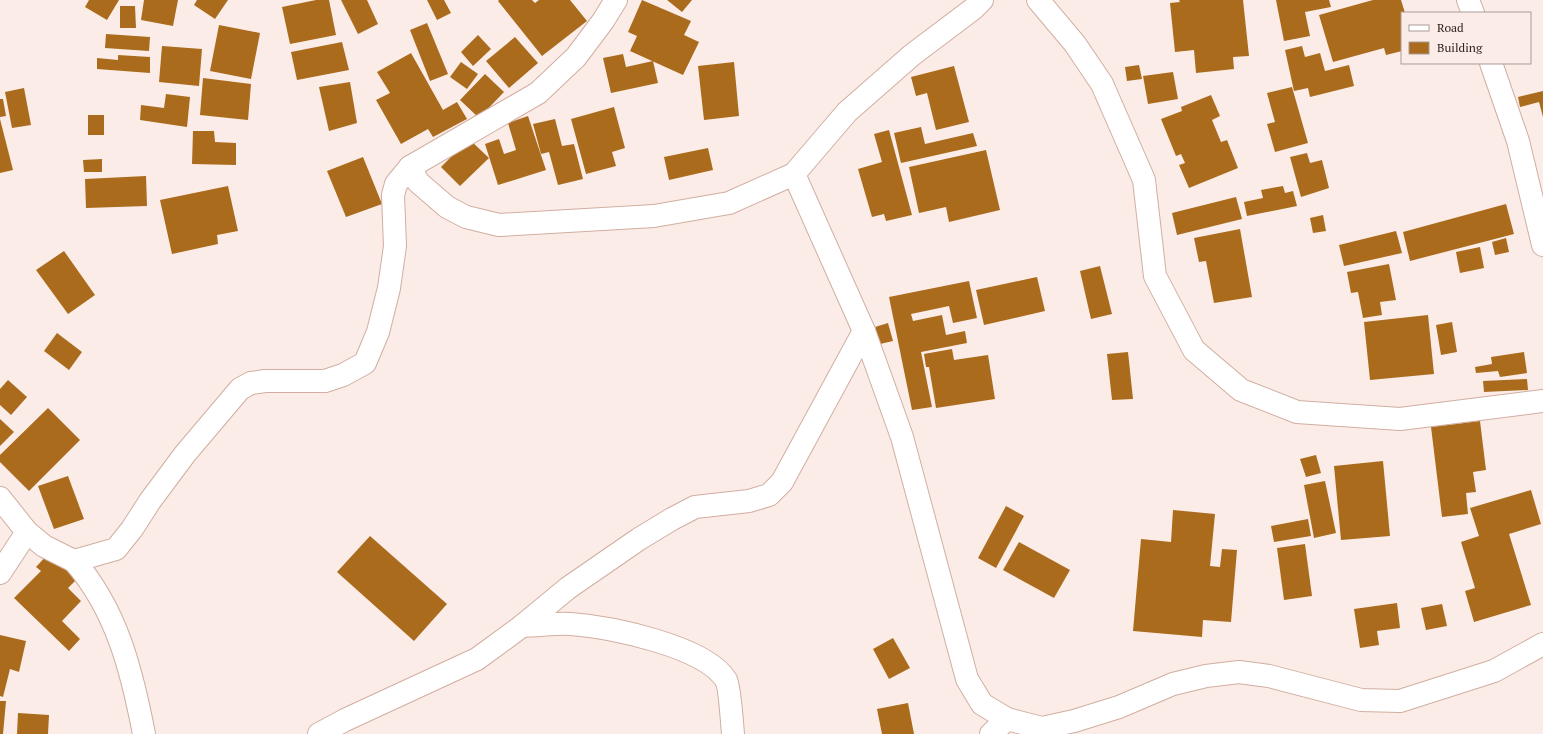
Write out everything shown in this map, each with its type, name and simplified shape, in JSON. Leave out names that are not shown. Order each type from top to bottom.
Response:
[{"type":"street","points":[[74,561],[116,549],[132,530],[150,501],[185,454],[240,389],[251,383],[265,381],[325,381],[343,375],[365,363],[378,332],[389,288],[395,246],[393,195],[396,184],[410,167],[538,94],[576,57],[603,22],[616,0]]},
{"type":"street","points":[[410,167],[418,182],[446,207],[466,217],[499,225],[654,216],[729,203],[794,174],[847,112],[912,55],[973,9],[982,0]]},
{"type":"street","points":[[1038,0],[1075,44],[1102,84],[1144,180],[1155,276],[1194,350],[1241,390],[1297,412],[1400,419],[1543,401]]},
{"type":"street","points":[[1468,0],[1473,12]]},
{"type":"street","points":[[1491,64],[1518,141],[1543,245]]},
{"type":"street","points":[[794,174],[864,331],[902,437],[967,680],[982,704],[1007,720],[1042,728],[1074,721],[1119,707],[1173,684],[1206,676],[1239,672],[1269,676],[1361,700],[1400,701],[1494,671],[1543,644]]},
{"type":"street","points":[[319,734],[345,720],[477,659],[522,626],[568,588],[639,539],[695,507],[749,501],[769,495],[782,482],[864,331]]},
{"type":"street","points":[[0,498],[27,532],[44,546],[74,561],[91,580],[124,648],[138,699],[144,734]]},
{"type":"street","points":[[0,573],[27,532]]},
{"type":"street","points":[[522,626],[571,624],[636,635],[691,653],[711,663],[726,681],[733,734]]},
{"type":"street","points":[[991,734],[1007,720]]},
{"type":"building","points":[[89,0],[119,0],[107,20],[85,7]]},
{"type":"building","points":[[144,0],[178,0],[173,26],[141,20]]},
{"type":"building","points":[[197,0],[228,0],[215,19],[194,5]]},
{"type":"building","points":[[316,0],[329,0],[336,35],[290,44],[282,7]]},
{"type":"building","points":[[341,0],[367,0],[378,24],[358,34]]},
{"type":"building","points":[[427,0],[444,0],[451,13],[437,20]]},
{"type":"building","points":[[532,0],[535,3],[539,0],[570,0],[587,21],[542,56],[498,1]]},
{"type":"building","points":[[642,0],[691,21],[684,35],[699,42],[683,75],[630,51],[637,36],[628,32]]},
{"type":"building","points":[[667,0],[692,0],[682,12]]},
{"type":"building","points":[[1179,0],[1243,0],[1249,56],[1233,57],[1234,69],[1196,73],[1194,50],[1175,52],[1170,3],[1180,2]]},
{"type":"building","points":[[1276,0],[1329,0],[1331,7],[1305,12],[1310,36],[1284,41]]},
{"type":"building","points":[[1373,0],[1401,0],[1405,12],[1401,12],[1401,51],[1386,55],[1384,48],[1333,62],[1319,15]]},
{"type":"building","points":[[120,6],[135,6],[136,28],[120,28]]},
{"type":"building","points":[[427,23],[448,74],[430,81],[410,30]]},
{"type":"building","points":[[219,25],[260,33],[251,79],[210,71]]},
{"type":"building","points":[[106,34],[150,37],[149,51],[105,48]]},
{"type":"building","points":[[478,35],[491,49],[473,66],[461,52]]},
{"type":"building","points":[[515,37],[538,63],[509,88],[486,61]]},
{"type":"building","points":[[342,42],[349,70],[297,80],[291,52]]},
{"type":"building","points":[[162,46],[202,49],[199,86],[159,82]]},
{"type":"building","points":[[1302,46],[1305,57],[1320,53],[1325,71],[1349,65],[1354,86],[1310,97],[1308,88],[1294,91],[1285,50]]},
{"type":"building","points":[[411,53],[443,110],[457,102],[467,119],[433,137],[428,129],[401,144],[376,100],[390,93],[377,72]]},
{"type":"building","points":[[623,54],[626,67],[653,61],[658,83],[611,93],[603,58]]},
{"type":"building","points":[[118,55],[150,57],[150,73],[97,69],[97,58],[118,60]]},
{"type":"building","points":[[461,62],[478,74],[467,89],[450,77]]},
{"type":"building","points":[[734,62],[739,116],[704,120],[698,66]]},
{"type":"building","points":[[1139,65],[1142,79],[1127,81],[1125,67]]},
{"type":"building","points":[[954,66],[969,122],[936,130],[927,93],[916,96],[911,77]]},
{"type":"building","points":[[1173,72],[1178,99],[1148,104],[1143,76]]},
{"type":"building","points":[[485,74],[504,92],[479,118],[460,100]]},
{"type":"building","points":[[203,78],[251,84],[248,120],[200,115]]},
{"type":"building","points":[[350,82],[357,123],[329,131],[319,87]]},
{"type":"building","points":[[1292,87],[1308,143],[1275,152],[1267,124],[1275,122],[1267,93]]},
{"type":"building","points":[[24,88],[31,125],[12,128],[5,92]]},
{"type":"building","points":[[1543,91],[1543,117],[1539,102],[1520,107],[1518,97]]},
{"type":"building","points":[[166,94],[190,97],[187,127],[140,120],[141,105],[164,108]]},
{"type":"building","points":[[1211,95],[1220,116],[1212,120],[1221,142],[1227,140],[1238,168],[1189,188],[1179,165],[1185,163],[1181,154],[1176,156],[1161,119],[1182,111],[1181,107]]},
{"type":"building","points":[[0,99],[3,99],[6,116],[0,117]]},
{"type":"building","points":[[614,107],[625,148],[612,152],[616,166],[586,174],[571,119]]},
{"type":"building","points":[[88,115],[104,115],[104,135],[88,135]]},
{"type":"building","points":[[528,116],[546,170],[498,185],[485,144],[499,139],[504,154],[516,150],[508,123]]},
{"type":"building","points":[[0,119],[13,170],[0,173]]},
{"type":"building","points":[[555,119],[562,146],[574,144],[583,179],[558,185],[549,152],[541,154],[533,124]]},
{"type":"building","points":[[921,127],[925,144],[973,133],[977,146],[901,163],[894,133]]},
{"type":"building","points":[[889,130],[912,215],[886,221],[884,214],[872,217],[858,169],[882,162],[874,134]]},
{"type":"building","points":[[193,131],[214,131],[215,142],[236,143],[236,165],[192,164]]},
{"type":"building","points":[[469,139],[489,158],[460,186],[441,167]]},
{"type":"building","points":[[708,148],[713,170],[669,180],[664,157]]},
{"type":"building","points":[[986,150],[1000,210],[949,222],[946,207],[919,213],[909,167]]},
{"type":"building","points":[[1307,153],[1310,163],[1322,160],[1329,188],[1301,197],[1290,157]]},
{"type":"building","points":[[363,157],[382,204],[346,217],[327,171]]},
{"type":"building","points":[[102,159],[102,172],[84,172],[83,160]]},
{"type":"building","points":[[146,176],[147,206],[86,208],[85,179]]},
{"type":"building","points":[[228,186],[238,231],[217,235],[218,244],[172,254],[160,200]]},
{"type":"building","points":[[1283,186],[1285,193],[1293,191],[1297,206],[1247,216],[1244,202],[1263,198],[1261,190]]},
{"type":"building","points":[[1236,197],[1242,219],[1177,235],[1172,213]]},
{"type":"building","points":[[1506,204],[1514,234],[1410,261],[1403,232]]},
{"type":"building","points":[[1323,215],[1326,231],[1313,233],[1310,218]]},
{"type":"building","points":[[1240,229],[1252,297],[1214,303],[1206,261],[1199,262],[1194,238]]},
{"type":"building","points":[[1396,231],[1402,253],[1344,266],[1339,245]]},
{"type":"building","points":[[1506,238],[1509,252],[1495,255],[1492,242]]},
{"type":"building","points":[[1480,247],[1484,268],[1460,273],[1456,252]]},
{"type":"building","points":[[64,251],[95,295],[68,314],[36,270]]},
{"type":"building","points":[[1389,264],[1396,300],[1380,302],[1382,315],[1363,318],[1358,292],[1351,293],[1347,272]]},
{"type":"building","points":[[1100,266],[1112,314],[1091,319],[1080,271]]},
{"type":"building","points":[[1037,277],[1045,311],[984,325],[976,290]]},
{"type":"building","points":[[969,281],[977,318],[953,323],[949,306],[911,314],[913,321],[942,315],[946,335],[965,331],[967,343],[921,352],[932,407],[912,410],[889,297]]},
{"type":"building","points":[[1428,315],[1434,374],[1370,380],[1364,322]]},
{"type":"building","points":[[1452,322],[1457,352],[1441,355],[1436,325]]},
{"type":"building","points":[[888,323],[893,341],[880,344],[875,327]]},
{"type":"building","points":[[57,333],[82,352],[69,370],[44,351]]},
{"type":"building","points":[[952,349],[954,360],[988,355],[995,399],[936,408],[929,367],[926,367],[924,354]]},
{"type":"building","points":[[1128,352],[1133,399],[1112,400],[1107,354]]},
{"type":"building","points":[[1524,352],[1527,373],[1500,377],[1498,371],[1476,373],[1475,367],[1492,364],[1491,357]]},
{"type":"building","points":[[1527,379],[1528,390],[1484,392],[1483,381]]},
{"type":"building","points":[[8,380],[27,397],[11,415],[0,405],[0,389]]},
{"type":"building","points":[[48,408],[80,440],[29,491],[0,462],[0,455]]},
{"type":"building","points":[[0,419],[14,432],[0,446]]},
{"type":"building","points":[[1480,421],[1486,470],[1473,472],[1476,492],[1466,493],[1468,514],[1442,517],[1431,427]]},
{"type":"building","points":[[1316,455],[1321,473],[1306,477],[1300,459]]},
{"type":"building","points":[[1383,461],[1390,536],[1341,540],[1334,466]]},
{"type":"building","points":[[68,476],[84,519],[54,529],[38,486]]},
{"type":"building","points":[[1325,481],[1336,533],[1314,538],[1304,485]]},
{"type":"building","points":[[1531,490],[1541,524],[1509,534],[1531,605],[1474,622],[1465,591],[1475,588],[1461,542],[1479,536],[1470,508]]},
{"type":"building","points":[[1006,506],[1024,516],[996,568],[978,558]]},
{"type":"building","points":[[1173,510],[1215,514],[1210,566],[1220,567],[1222,549],[1237,550],[1231,622],[1203,620],[1202,637],[1133,631],[1141,539],[1171,542]]},
{"type":"building","points":[[1308,519],[1311,536],[1274,542],[1271,526]]},
{"type":"building","points":[[370,536],[447,604],[414,641],[337,572]]},
{"type":"building","points":[[1019,542],[1070,570],[1054,598],[1003,570]]},
{"type":"building","points":[[1305,544],[1312,596],[1284,600],[1277,548]]},
{"type":"building","points":[[47,555],[79,577],[68,588],[81,601],[62,621],[80,639],[69,651],[14,598],[41,571],[36,567]]},
{"type":"building","points":[[1397,603],[1400,628],[1377,631],[1379,645],[1360,648],[1354,609]]},
{"type":"building","points":[[1442,604],[1447,626],[1426,630],[1421,608]]},
{"type":"building","points":[[0,635],[26,641],[19,672],[10,669],[3,697],[0,696]]},
{"type":"building","points":[[893,638],[910,668],[889,679],[873,649]]},
{"type":"building","points":[[0,701],[6,701],[3,734],[0,734]]},
{"type":"building","points":[[908,703],[914,734],[882,734],[877,709]]},
{"type":"building","points":[[18,713],[49,715],[48,734],[17,734]]}]
